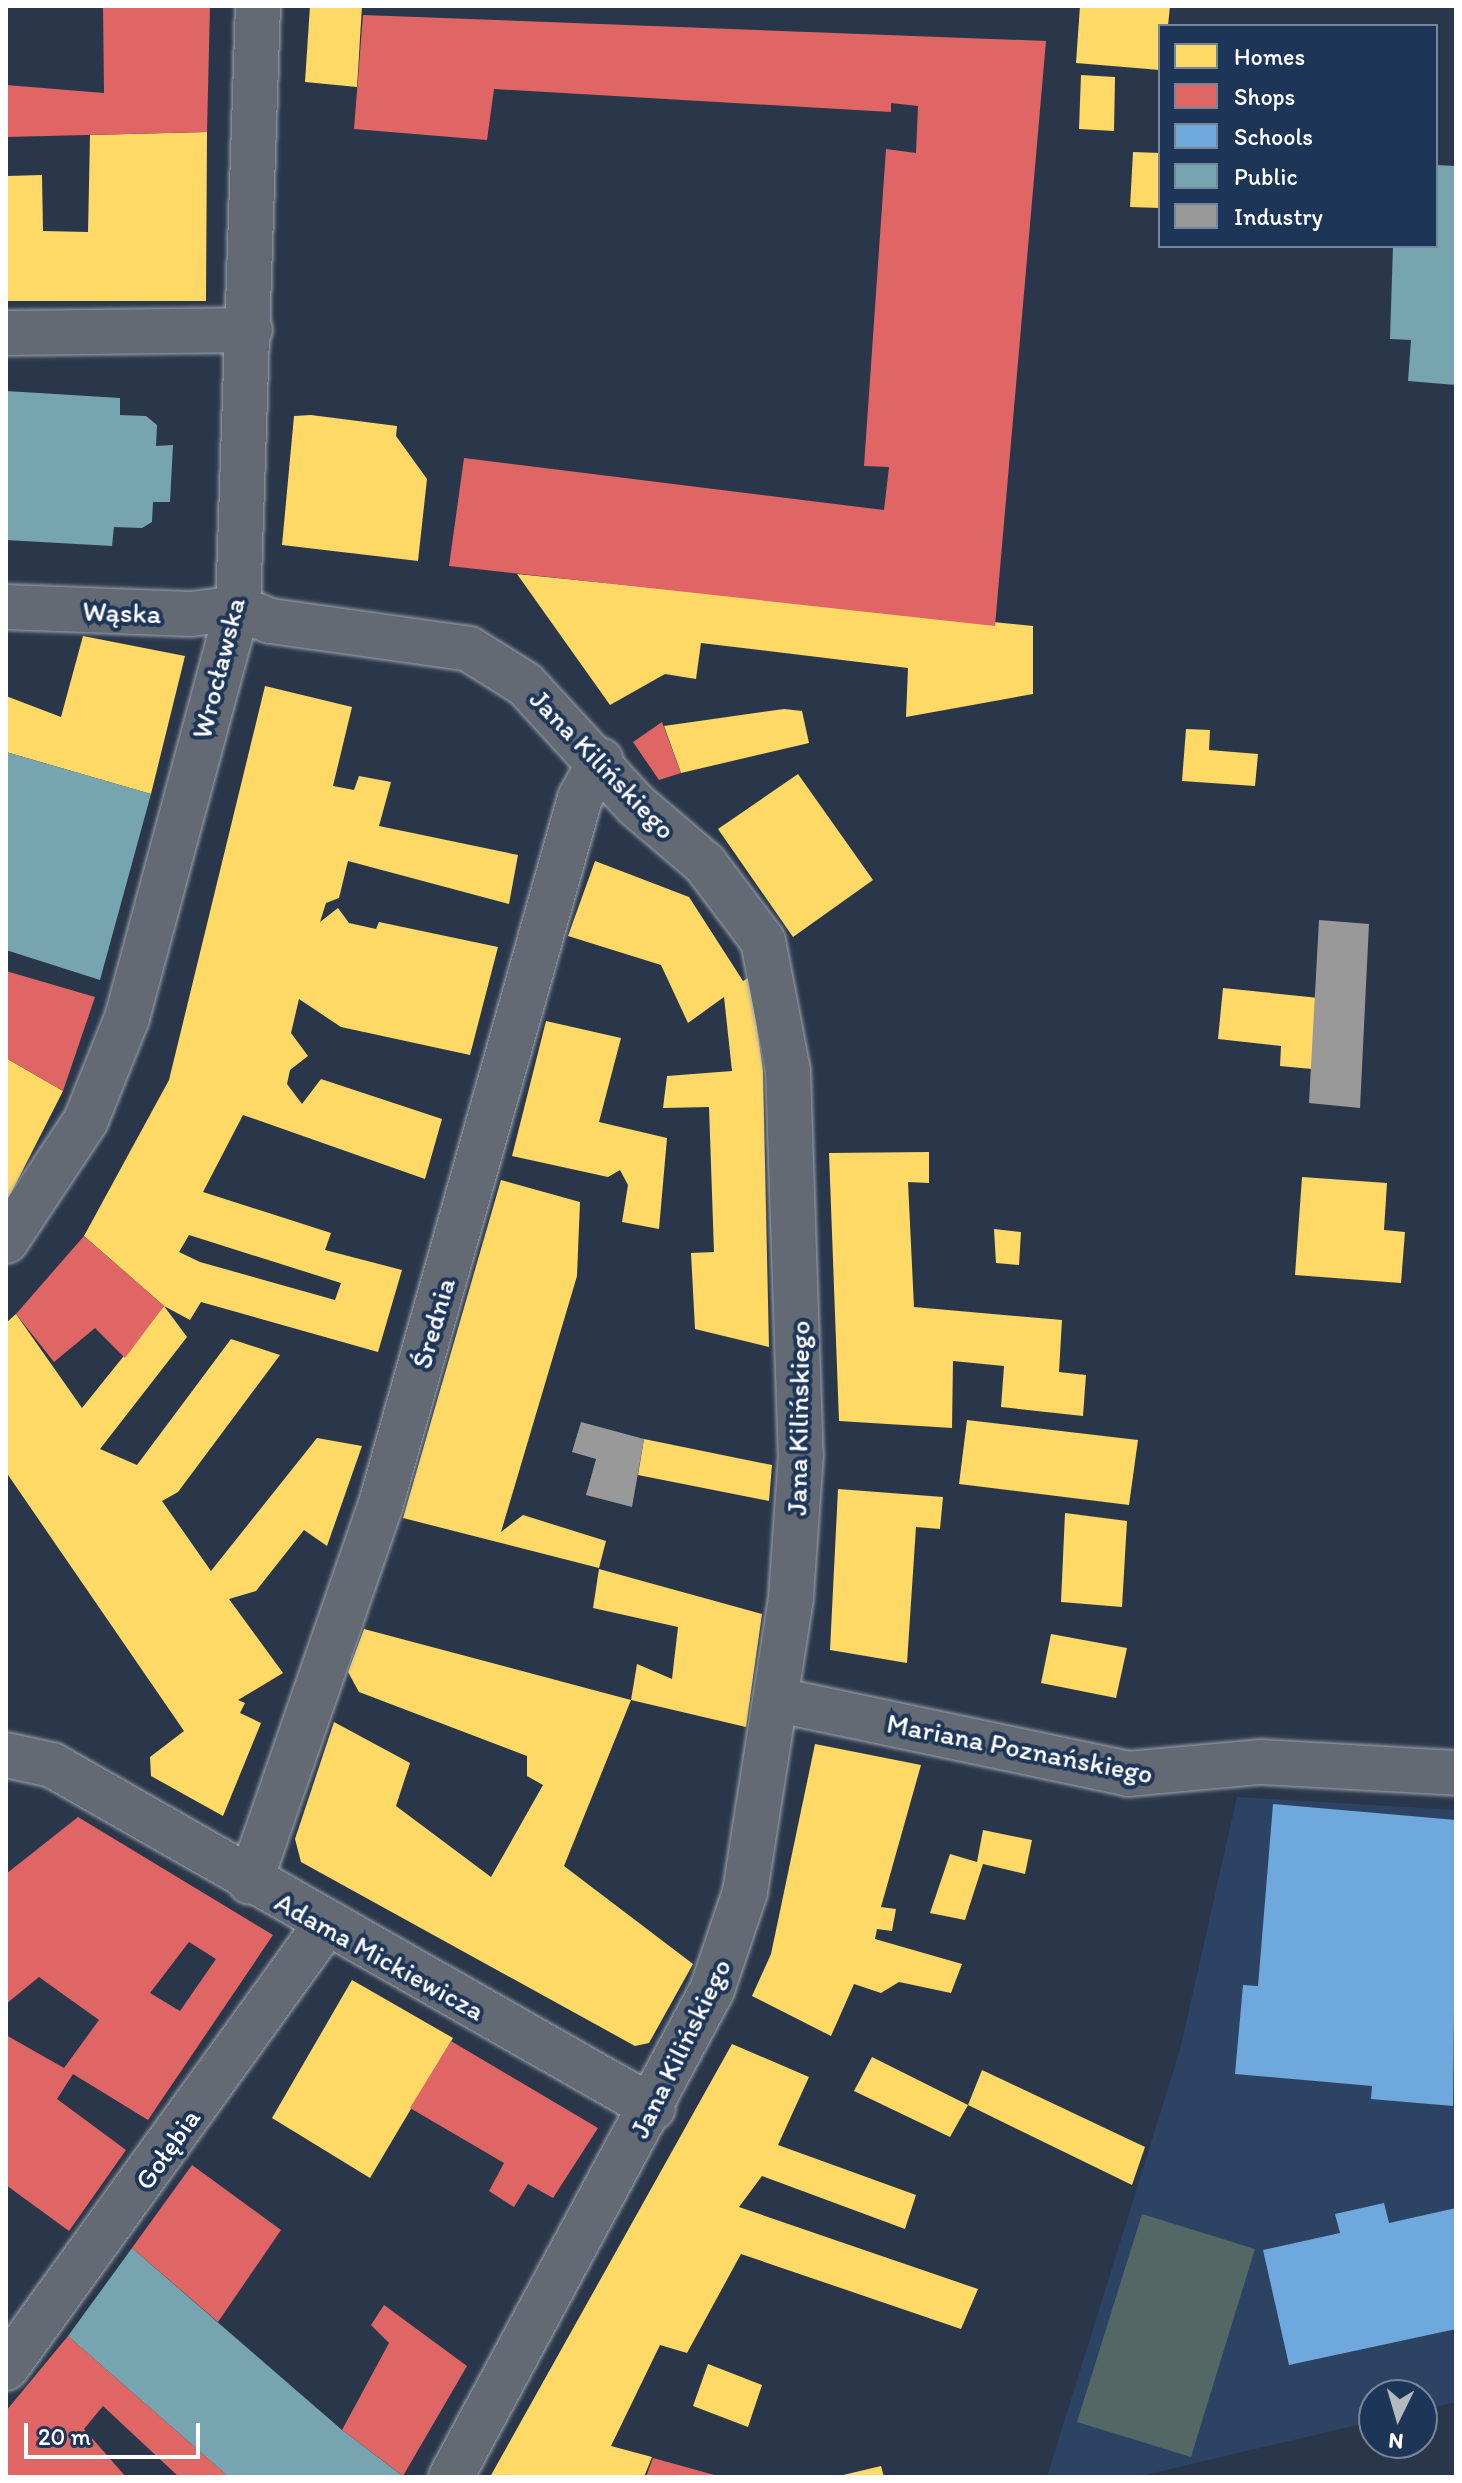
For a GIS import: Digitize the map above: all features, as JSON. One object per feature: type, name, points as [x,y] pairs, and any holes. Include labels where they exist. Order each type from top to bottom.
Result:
[{"type":"street","name":"Wrocławska","points":[[6,1241],[86,1120],[127,1018],[238,608],[250,330],[258,6]]},
{"type":"street","points":[[6,333],[250,330]]},
{"type":"street","name":"Wąska","points":[[6,607],[191,614],[238,608]]},
{"type":"street","name":"Jana Kilińskiego","points":[[238,608],[271,621],[469,649],[525,684],[601,760],[636,805],[705,864],[763,941],[775,973],[796,1188],[802,1387],[778,1700],[730,1944],[653,2108],[451,2477]]},
{"type":"street","name":"Średnia","points":[[250,1882],[381,1504],[580,798],[601,760]]},
{"type":"street","name":"Mariana Poznańskiego","points":[[778,1700],[1128,1774],[1261,1762],[1456,1773]]},
{"type":"street","name":"Adama Mickiewicza","points":[[6,1755],[52,1765],[324,1927],[653,2108]]},
{"type":"street","name":"Gołębia","points":[[6,2368],[324,1927]]},
{"type":"shaded area","points":[[1237,1797],[1456,1810],[1456,2402],[1438,2406],[1438,2379],[1358,2379],[1358,2425],[1136,2477],[1047,2477],[1180,2050]]},
{"type":"green space","points":[[1142,2214],[1255,2249],[1191,2457],[1077,2422]]},
{"type":"building: Homes","points":[[310,6],[362,6],[357,87],[305,82]]},
{"type":"building: Homes","points":[[1080,6],[1170,6],[1168,24],[1158,24],[1158,70],[1076,63]]},
{"type":"building: Homes","points":[[1081,75],[1115,77],[1114,131],[1079,129]]},
{"type":"building: Homes","points":[[207,132],[206,301],[6,301],[6,176],[42,175],[43,231],[88,232],[90,135]]},
{"type":"building: Homes","points":[[1133,152],[1158,153],[1158,208],[1130,207]]},
{"type":"building: Homes","points":[[311,415],[397,426],[396,436],[427,479],[418,561],[282,545],[294,416]]},
{"type":"building: Homes","points":[[517,574],[1033,626],[1033,694],[906,717],[908,668],[701,643],[696,679],[665,674],[610,705]]},
{"type":"building: Homes","points":[[83,636],[185,656],[151,794],[6,752],[6,696],[61,717]]},
{"type":"building: Homes","points":[[265,686],[352,707],[333,786],[354,790],[359,776],[391,782],[379,826],[518,855],[509,904],[348,861],[339,898],[326,903],[320,922],[338,908],[349,923],[376,929],[379,922],[498,947],[470,1055],[341,1027],[299,999],[291,1033],[308,1056],[290,1070],[287,1084],[302,1104],[321,1079],[442,1119],[425,1179],[243,1115],[203,1192],[331,1233],[325,1250],[402,1270],[378,1352],[201,1302],[190,1320],[164,1306],[84,1236],[169,1080]],"holes":[[[189,1235],[341,1283],[335,1300],[200,1262],[179,1252]]]},
{"type":"building: Homes","points":[[784,709],[802,711],[809,743],[681,773],[664,726]]},
{"type":"building: Homes","points":[[1186,729],[1210,730],[1209,750],[1258,754],[1255,786],[1182,781]]},
{"type":"building: Homes","points":[[798,774],[873,880],[793,937],[718,829]]},
{"type":"building: Homes","points":[[595,861],[689,897],[743,981],[750,977],[763,1071],[769,1347],[695,1329],[691,1253],[714,1252],[709,1107],[663,1108],[667,1076],[732,1071],[724,997],[688,1023],[661,965],[568,936]]},
{"type":"building: Homes","points":[[1223,988],[1319,998],[1312,1069],[1280,1066],[1281,1046],[1218,1039]]},
{"type":"building: Homes","points":[[546,1021],[621,1038],[599,1122],[667,1138],[659,1229],[622,1222],[628,1185],[620,1170],[608,1177],[512,1156]]},
{"type":"building: Homes","points":[[6,1058],[63,1091],[6,1203]]},
{"type":"building: Homes","points":[[929,1152],[929,1183],[908,1182],[914,1307],[1062,1320],[1059,1372],[1086,1375],[1083,1416],[1001,1407],[1004,1366],[953,1361],[952,1428],[839,1421],[829,1153]]},
{"type":"building: Homes","points":[[1302,1177],[1387,1183],[1384,1230],[1405,1232],[1401,1283],[1295,1275]]},
{"type":"building: Homes","points":[[501,1180],[580,1202],[577,1276],[501,1532],[523,1515],[606,1541],[599,1568],[403,1518]]},
{"type":"building: Homes","points":[[994,1229],[1021,1232],[1019,1265],[996,1263]]},
{"type":"building: Homes","points":[[164,1306],[187,1337],[100,1449],[137,1465],[231,1339],[280,1355],[178,1492],[162,1501],[211,1571],[317,1438],[362,1446],[327,1546],[304,1530],[256,1591],[229,1599],[283,1673],[238,1700],[245,1703],[240,1713],[261,1723],[223,1816],[151,1776],[150,1757],[184,1731],[6,1472],[6,1323],[16,1314],[82,1408]]},
{"type":"building: Homes","points":[[967,1420],[1138,1440],[1129,1505],[959,1484]]},
{"type":"building: Homes","points":[[644,1439],[772,1465],[769,1501],[638,1475]]},
{"type":"building: Homes","points":[[838,1489],[943,1497],[940,1529],[916,1527],[907,1663],[830,1650]]},
{"type":"building: Homes","points":[[1065,1513],[1127,1521],[1122,1607],[1061,1602]]},
{"type":"building: Homes","points":[[599,1569],[762,1614],[746,1727],[631,1700],[637,1664],[672,1679],[678,1627],[593,1608]]},
{"type":"building: Homes","points":[[364,1629],[631,1700],[564,1866],[693,1964],[649,2043],[635,2046],[301,1862],[295,1839],[334,1722],[410,1763],[396,1806],[491,1877],[543,1785],[527,1776],[527,1756],[359,1692],[348,1672]]},
{"type":"building: Homes","points":[[1051,1634],[1127,1648],[1116,1698],[1041,1683]]},
{"type":"building: Homes","points":[[815,1744],[921,1765],[881,1907],[896,1909],[892,1931],[877,1929],[875,1939],[962,1964],[951,1993],[899,1982],[881,1993],[854,1984],[831,2036],[752,1996],[771,1954]]},
{"type":"building: Homes","points":[[983,1830],[1032,1840],[1025,1874],[983,1864],[965,1920],[930,1913],[950,1854],[977,1862]]},
{"type":"building: Homes","points":[[352,1980],[453,2038],[370,2178],[272,2118]]},
{"type":"building: Homes","points":[[732,2044],[809,2077],[778,2145],[916,2195],[905,2229],[762,2176],[739,2207],[978,2289],[961,2329],[741,2254],[687,2353],[660,2345],[611,2446],[652,2457],[644,2477],[490,2477]]},
{"type":"building: Homes","points":[[872,2057],[968,2105],[950,2137],[854,2091]]},
{"type":"building: Homes","points":[[982,2070],[1145,2147],[1132,2185],[968,2105]]},
{"type":"building: Homes","points":[[708,2364],[762,2385],[748,2427],[693,2406]]},
{"type":"building: Homes","points":[[881,2466],[884,2477],[839,2477],[839,2476]]},
{"type":"building: Shops","points":[[103,6],[210,6],[207,132],[6,137],[6,85],[104,93]]},
{"type":"building: Shops","points":[[363,15],[1046,41],[995,626],[449,566],[464,458],[884,510],[889,467],[864,466],[886,149],[916,153],[918,106],[891,103],[891,112],[494,89],[487,140],[354,129]]},
{"type":"building: Shops","points":[[662,722],[681,773],[659,780],[633,742]]},
{"type":"building: Shops","points":[[6,971],[95,997],[63,1091],[6,1058]]},
{"type":"building: Shops","points":[[84,1236],[164,1306],[125,1358],[95,1328],[54,1362],[16,1314]]},
{"type":"building: Shops","points":[[78,1817],[273,1935],[148,2120],[73,2074],[57,2099],[126,2150],[69,2231],[6,2185],[6,2035],[64,2068],[99,2020],[39,1977],[6,2004],[6,1874]],"holes":[[[189,1942],[216,1959],[180,2011],[150,1993]]]},
{"type":"building: Shops","points":[[451,2041],[598,2128],[553,2198],[528,2184],[514,2207],[489,2191],[504,2163],[410,2108]]},
{"type":"building: Shops","points":[[192,2165],[281,2230],[218,2322],[132,2248]]},
{"type":"building: Shops","points":[[384,2305],[467,2366],[403,2476],[342,2430],[389,2343],[371,2325]]},
{"type":"building: Shops","points":[[68,2336],[229,2477],[179,2477],[103,2406],[84,2429],[126,2477],[6,2477],[6,2411]]},
{"type":"building: Shops","points":[[653,2458],[718,2476],[718,2477],[646,2477]]},
{"type":"building: Schools","points":[[1273,1804],[1456,1820],[1453,2106],[1371,2099],[1372,2086],[1235,2074],[1243,1985],[1258,1986]]},
{"type":"building: Schools","points":[[1384,2203],[1389,2223],[1456,2208],[1456,2329],[1289,2365],[1263,2250],[1340,2233],[1335,2214]]},
{"type":"building: Public","points":[[1438,165],[1456,166],[1456,385],[1408,381],[1411,340],[1390,339],[1393,248],[1438,248]]},
{"type":"building: Public","points":[[6,391],[120,398],[120,415],[146,416],[157,425],[156,446],[173,445],[170,502],[153,502],[152,522],[142,528],[114,527],[112,546],[6,540]]},
{"type":"building: Public","points":[[6,752],[151,794],[100,980],[6,950]]},
{"type":"building: Public","points":[[132,2248],[342,2430],[404,2477],[229,2477],[68,2336]]},
{"type":"building: Industry","points":[[1319,920],[1369,924],[1360,1108],[1309,1103]]},
{"type":"building: Industry","points":[[581,1422],[644,1439],[632,1507],[586,1495],[596,1459],[572,1452]]}]
